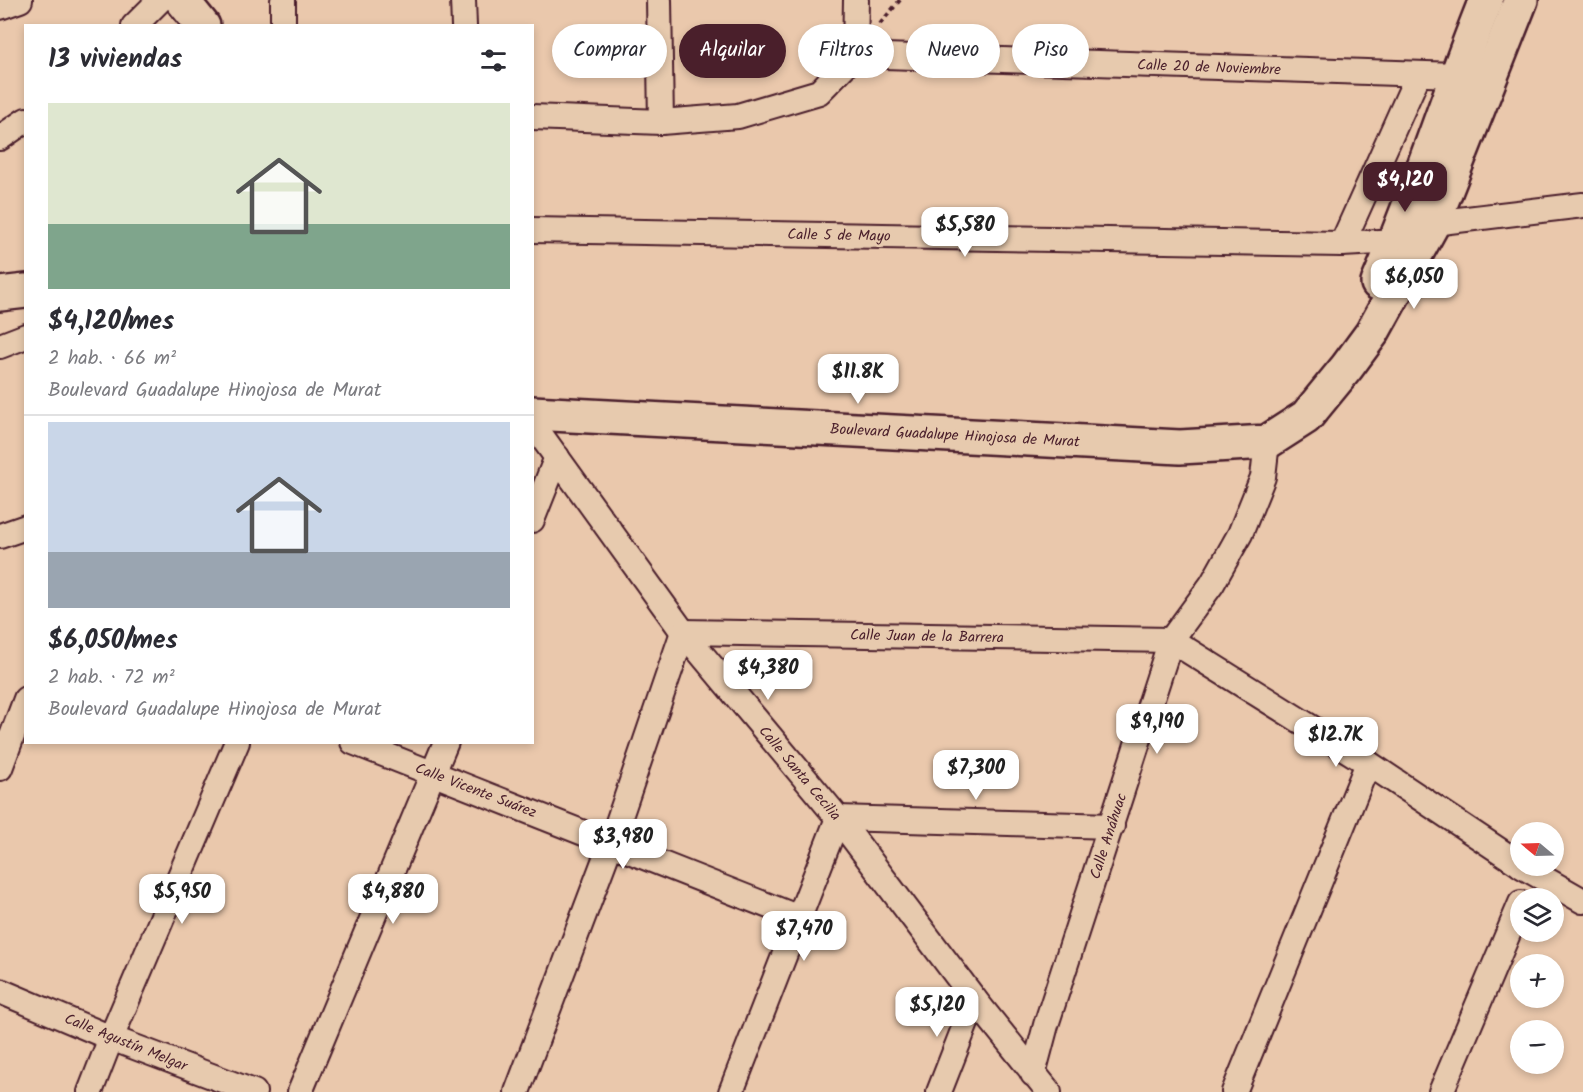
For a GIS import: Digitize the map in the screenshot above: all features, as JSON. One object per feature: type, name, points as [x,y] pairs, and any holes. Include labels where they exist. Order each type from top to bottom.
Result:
[{"type":"main road","points":[[182,0],[200,24]]},
{"type":"main road","name":"Boulevard Guadalupe Hinojosa de Murat","points":[[1347,367],[1367,308],[1397,240],[1456,75],[1486,0]]},
{"type":"main road","name":"Boulevard Guadalupe Hinojosa de Murat","points":[[534,413],[1180,447],[1267,442],[1306,417],[1372,333],[1432,223],[1521,0]]},
{"type":"main road","points":[[0,294],[24,291]]},
{"type":"street","points":[[0,7],[20,0]]},
{"type":"street","points":[[136,24],[160,0]]},
{"type":"street","points":[[283,0],[283,24]]},
{"type":"street","points":[[463,0],[464,24]]},
{"type":"street","points":[[659,0],[661,122]]},
{"type":"street","points":[[855,0],[855,24]]},
{"type":"street","name":"Calle 20 de Noviembre","points":[[894,56],[1456,75]]},
{"type":"street","points":[[1342,244],[1418,75]]},
{"type":"street","points":[[534,117],[661,122],[738,116],[819,92],[833,78]]},
{"type":"street","points":[[0,138],[24,121]]},
{"type":"street","points":[[1397,240],[1432,223],[1583,205]]},
{"type":"street","name":"Calle 5 de Mayo","points":[[534,230],[1342,244],[1397,240]]},
{"type":"street","points":[[0,345],[24,337]]},
{"type":"street","name":"Calle Santa Cecilia","points":[[534,426],[683,632],[838,818],[975,1000],[1049,1092]]},
{"type":"street","name":"Calle Anáhuac","points":[[1033,1074],[1046,1025],[1171,640],[1212,584],[1240,534],[1263,477],[1267,442]]},
{"type":"street","points":[[534,515],[557,457]]},
{"type":"street","points":[[0,536],[24,528]]},
{"type":"street","points":[[517,1092],[611,843],[683,632]]},
{"type":"street","name":"Calle Juan de la Barrera","points":[[683,632],[1171,640]]},
{"type":"street","points":[[1171,640],[1368,763],[1510,858]]},
{"type":"street","points":[[0,768],[24,704]]},
{"type":"street","points":[[90,1092],[236,744]]},
{"type":"street","name":"Calle Vicente Suárez","points":[[358,744],[799,918]]},
{"type":"street","points":[[300,1092],[445,744]]},
{"type":"street","points":[[1234,1092],[1368,763]]},
{"type":"street","points":[[731,1092],[838,818],[1112,826]]},
{"type":"street","points":[[1539,876],[1583,901]]},
{"type":"street","points":[[1441,1092],[1510,929]]},
{"type":"street","name":"Calle Agustín Melgar","points":[[0,991],[111,1038],[254,1092]]},
{"type":"street","points":[[939,1092],[975,1000]]}]
